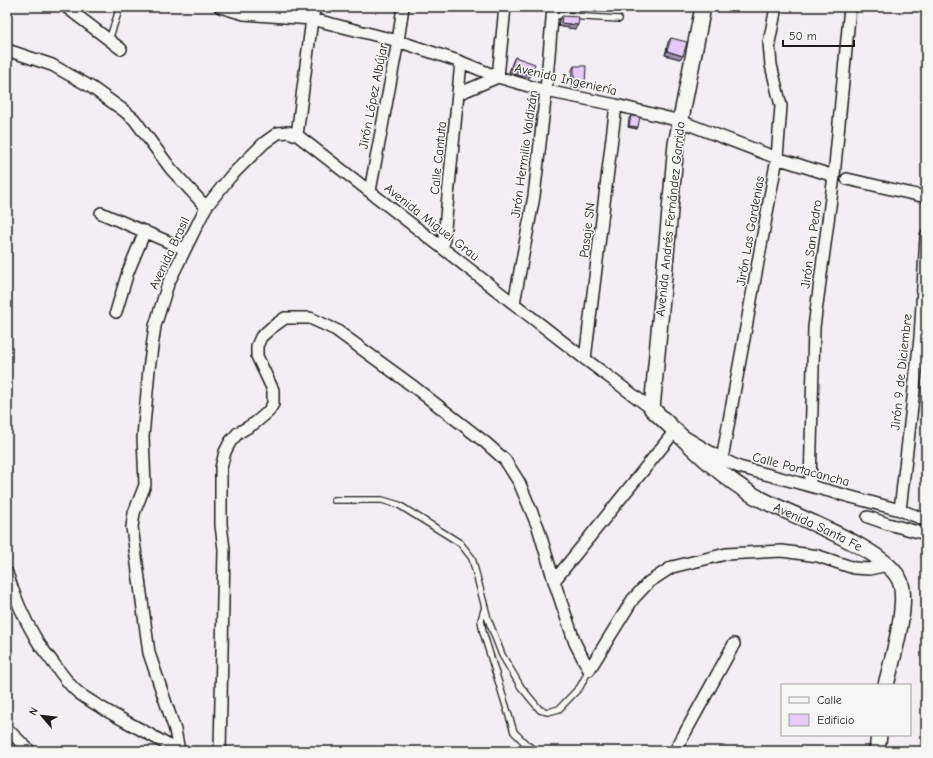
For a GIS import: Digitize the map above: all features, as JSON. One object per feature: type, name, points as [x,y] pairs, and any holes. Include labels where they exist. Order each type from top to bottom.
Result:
[{"type":"street","points":[[66,7],[121,50]]},
{"type":"street","name":"Avenida Ingeniería","points":[[220,7],[244,14],[312,19],[398,41],[461,62],[498,77],[546,91],[680,120],[777,158],[834,176]]},
{"type":"street","points":[[297,135],[314,7]]},
{"type":"street","name":"Jirón López Albújar","points":[[370,191],[403,7]]},
{"type":"street","points":[[458,94],[498,77],[505,7]]},
{"type":"street","name":"Avenida Andrés Fernández Garrido","points":[[652,409],[676,144],[703,7]]},
{"type":"street","name":"Jirón Las Gardenias","points":[[722,460],[777,158],[781,106],[771,65],[769,43],[776,7]]},
{"type":"street","name":"Jirón San Pedro","points":[[810,485],[814,327],[834,176],[850,7]]},
{"type":"street","name":"Jirón Hermilio Valdizán","points":[[514,303],[534,196],[546,91],[553,11]]},
{"type":"street","points":[[7,50],[52,65],[91,87],[123,110],[134,119],[171,169],[206,207]]},
{"type":"street","name":"Calle Cantuta","points":[[443,248],[461,62]]},
{"type":"street","name":"Pasaje SN","points":[[585,359],[616,105]]},
{"type":"street","name":"Avenida Brasil","points":[[178,751],[174,730],[149,653],[132,526],[134,513],[145,485],[143,437],[149,369],[155,326],[168,284],[206,207],[230,177],[264,143],[278,133],[288,132],[297,135]]},
{"type":"street","name":"Avenida Miguel Grau","points":[[297,135],[585,359],[652,409]]},
{"type":"street","points":[[847,179],[926,197]]},
{"type":"street","points":[[101,213],[185,249]]},
{"type":"street","points":[[116,312],[128,272],[145,231]]},
{"type":"street","name":"Jirón 9 de Diciembre","points":[[900,510],[923,338],[926,236]]},
{"type":"street","points":[[220,751],[224,549],[221,468],[230,442],[238,433],[256,423],[273,404],[273,390],[257,356],[257,346],[262,337],[271,328],[285,318],[310,318],[336,330],[426,396],[486,443],[505,460],[519,482],[538,527],[575,643],[589,670]]},
{"type":"street","name":"Avenida Santa Fe","points":[[652,409],[702,458],[723,476],[754,495],[860,546],[888,566],[896,574],[901,583],[903,606],[886,684]]},
{"type":"street","points":[[554,581],[675,431]]},
{"type":"street","name":"Calle Portacancha","points":[[675,431],[722,460],[739,467],[900,510],[926,520]]},
{"type":"street","points":[[868,517],[926,534]]},
{"type":"street","points":[[589,670],[633,599],[649,582],[672,567],[726,554],[782,551],[818,556],[854,568],[888,566]]},
{"type":"street","points":[[7,573],[13,594],[35,637],[61,674],[78,693],[127,723],[154,736],[178,751]]},
{"type":"street","points":[[675,751],[734,644]]},
{"type":"street","points":[[7,730],[23,749]]},
{"type":"street","points":[[877,751],[879,736]]},
{"type":"lane","points":[[109,40],[120,7]]},
{"type":"lane","points":[[553,11],[619,20]]},
{"type":"lane","points":[[334,500],[389,501],[399,505],[460,543],[472,558],[485,607],[502,655],[520,687],[540,710],[548,712],[559,709],[580,687],[589,670]]},
{"type":"lane","points":[[485,607],[481,620],[514,732],[527,746],[537,751]]},
{"type":"building","points":[[562,16],[579,17],[578,25],[561,23]]},
{"type":"building","points":[[671,38],[687,42],[683,56],[667,51]]},
{"type":"building","points":[[515,57],[535,64],[531,75],[511,68]]},
{"type":"building","points":[[574,66],[586,66],[585,83],[574,83]]},
{"type":"building","points":[[631,116],[640,117],[638,127],[629,126]]}]
